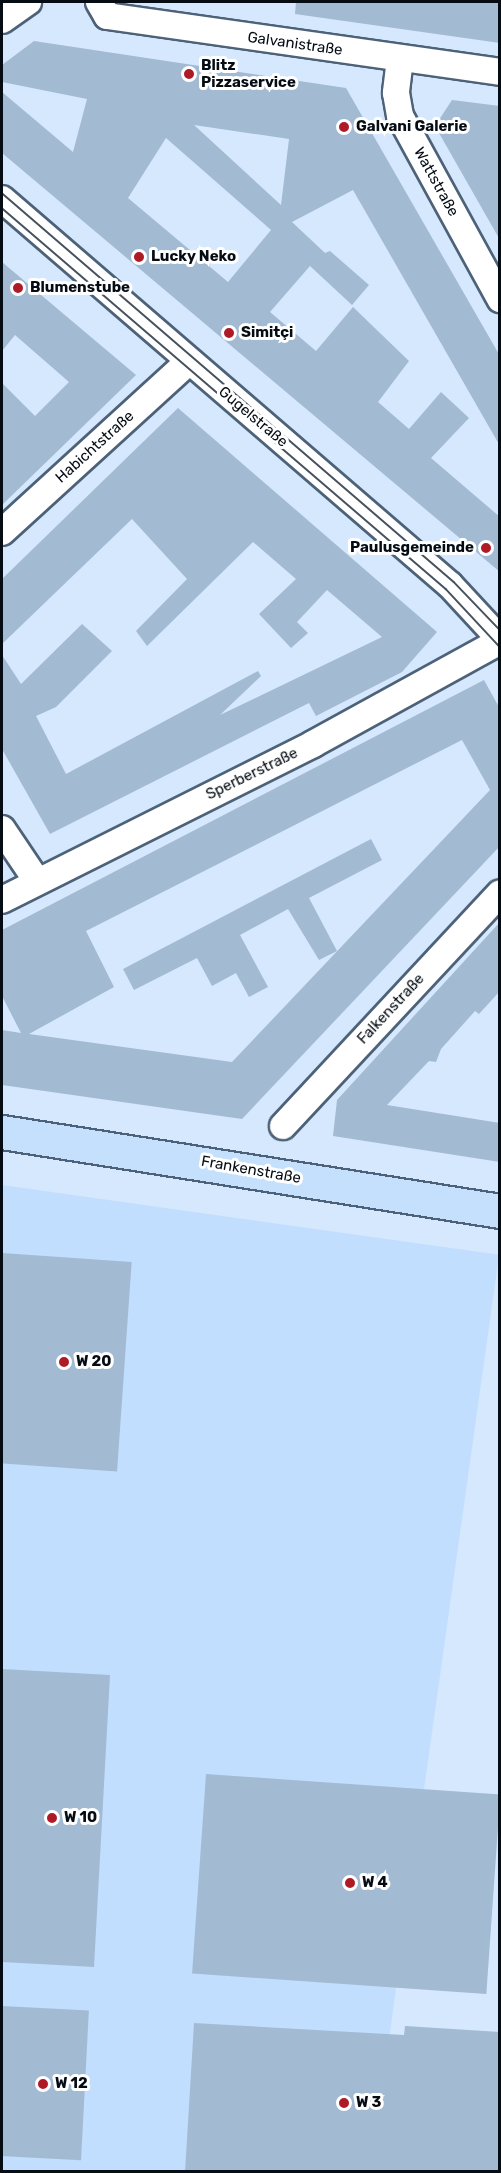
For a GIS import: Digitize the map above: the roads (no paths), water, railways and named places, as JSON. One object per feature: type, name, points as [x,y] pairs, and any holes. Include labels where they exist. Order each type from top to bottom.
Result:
[{"type":"main road","name":"Frankenstraße","points":[[2,1132],[500,1211]]},
{"type":"street","points":[[2,20],[28,2]]},
{"type":"street","name":"Galvanistraße","points":[[99,2],[107,15],[500,72]]},
{"type":"street","name":"Wattstraße","points":[[400,59],[396,93],[400,116],[500,299]]},
{"type":"street","name":"Gugelstraße","points":[[2,199],[188,362],[450,585],[500,640]]},
{"type":"street","name":"Habichtstraße","points":[[2,532],[188,362]]},
{"type":"street","name":"Sperberstraße","points":[[2,900],[313,744],[500,640]]},
{"type":"street","points":[[2,829],[37,881]]},
{"type":"street","name":"Falkenstraße","points":[[283,1126],[500,893]]},
{"type":"tram line","points":[[2,193],[454,582],[500,630]]},
{"type":"tram line","points":[[2,208],[446,589],[500,647]]},
{"type":"place","name":"Blitz Pizzaservice","points":[[189,74]]},
{"type":"place","name":"Galvani Galerie","points":[[344,127]]},
{"type":"place","name":"Lucky Neko","points":[[139,257]]},
{"type":"place","name":"Blumenstube","points":[[18,288]]},
{"type":"place","name":"Simitçi","points":[[229,333]]},
{"type":"place","name":"Paulusgemeinde","points":[[486,548]]},
{"type":"place","name":"W 20","points":[[64,1362]]},
{"type":"place","name":"W 10","points":[[52,1818]]},
{"type":"place","name":"W 4","points":[[350,1883]]},
{"type":"place","name":"W 12","points":[[43,2084]]},
{"type":"place","name":"W 3","points":[[344,2103]]}]
